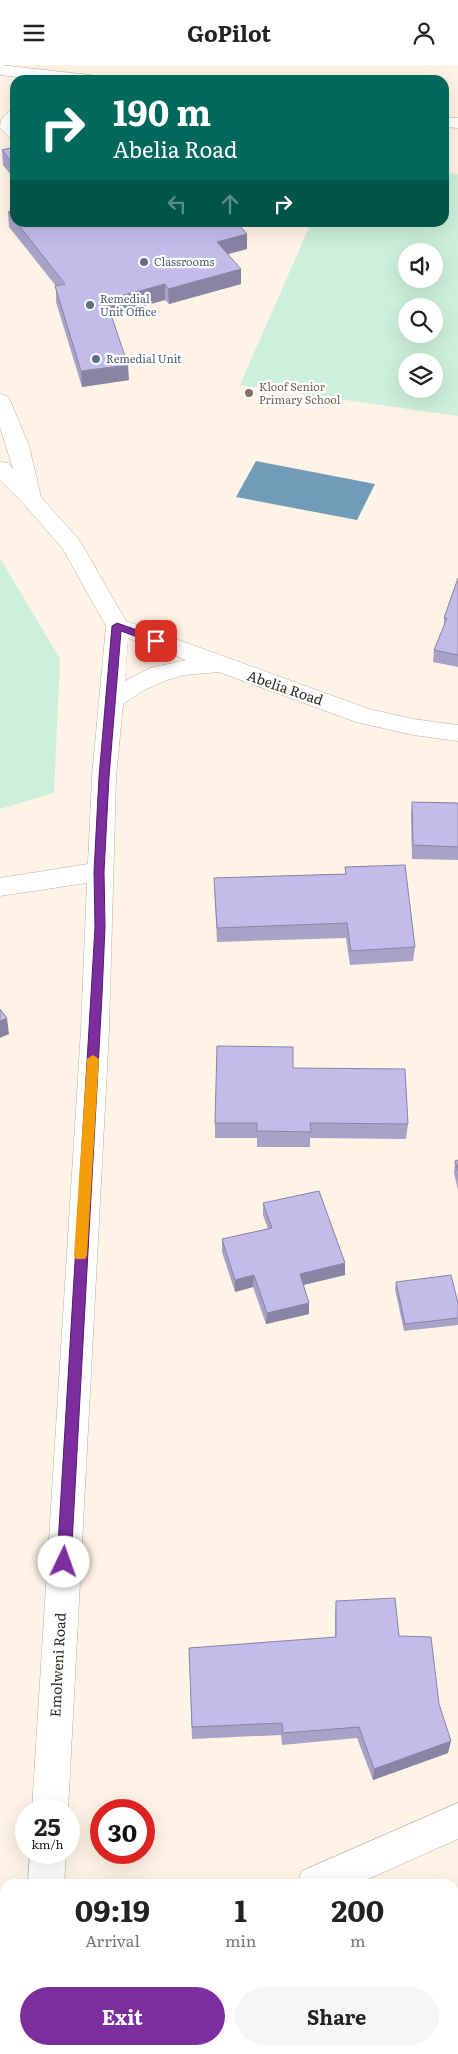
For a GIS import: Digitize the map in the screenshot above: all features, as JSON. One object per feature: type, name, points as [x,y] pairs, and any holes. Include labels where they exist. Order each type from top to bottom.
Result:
[{"type":"street","points":[[0,70],[31,75]]},
{"type":"street","points":[[0,400],[18,446],[31,498]]},
{"type":"street","points":[[0,469],[24,467]]},
{"type":"street","points":[[0,469],[31,498],[72,546],[117,626]]},
{"type":"street","name":"Abelia Road","points":[[117,626],[364,715],[413,727],[458,733]]},
{"type":"street","name":"Emolweni Road","points":[[51,1799],[96,1011],[100,927],[99,872],[104,777],[117,626]]},
{"type":"street","points":[[112,700],[133,685],[175,668],[224,666]]},
{"type":"street","points":[[0,887],[99,872]]},
{"type":"street","points":[[327,1879],[458,1821]]},
{"type":"street","points":[[46,1879],[47,1864]]},
{"type":"green space","points":[[449,173],[458,174],[458,416],[240,385],[309,227],[449,227]]},
{"type":"green space","points":[[0,558],[60,659],[54,793],[0,809]]},
{"type":"water","points":[[256,461],[375,484],[357,520],[236,497]]},
{"type":"building","points":[[10,148],[10,160],[2,150]]},
{"type":"building","points":[[20,227],[241,227],[247,234],[217,242],[241,269],[168,289],[165,284],[106,300],[128,365],[81,371],[55,286],[65,284]]},
{"type":"building","points":[[458,578],[458,655],[434,650],[447,618],[444,618]]},
{"type":"building","points":[[412,802],[458,803],[458,847],[413,845]]},
{"type":"building","points":[[405,865],[415,947],[351,951],[347,923],[217,928],[214,878],[346,874],[345,867]]},
{"type":"building","points":[[0,1009],[7,1018],[0,1021]]},
{"type":"building","points":[[217,1046],[293,1047],[293,1068],[405,1069],[408,1124],[310,1123],[311,1132],[257,1131],[257,1123],[215,1123]]},
{"type":"building","points":[[458,1160],[458,1171],[455,1161]]},
{"type":"building","points":[[319,1191],[345,1263],[300,1274],[309,1303],[267,1313],[254,1275],[235,1280],[222,1239],[272,1228],[263,1203]]},
{"type":"building","points":[[451,1275],[458,1303],[458,1318],[405,1324],[396,1282]]},
{"type":"building","points":[[395,1598],[399,1636],[431,1637],[439,1704],[451,1741],[374,1769],[359,1727],[283,1733],[282,1723],[192,1727],[189,1648],[336,1637],[336,1601]]},
{"type":"slow traffic","points":[[81,1255],[93,1059]]},
{"type":"place","name":"Classrooms","points":[[144,262]]},
{"type":"place","name":"Remedial Unit Office","points":[[90,305]]},
{"type":"place","name":"Remedial Unit","points":[[96,359]]},
{"type":"place","name":"Kloof Senior Primary School","points":[[249,393]]},
{"type":"route","points":[[64,1562],[97,995],[100,927],[99,872],[104,777],[117,626],[156,641]]}]
